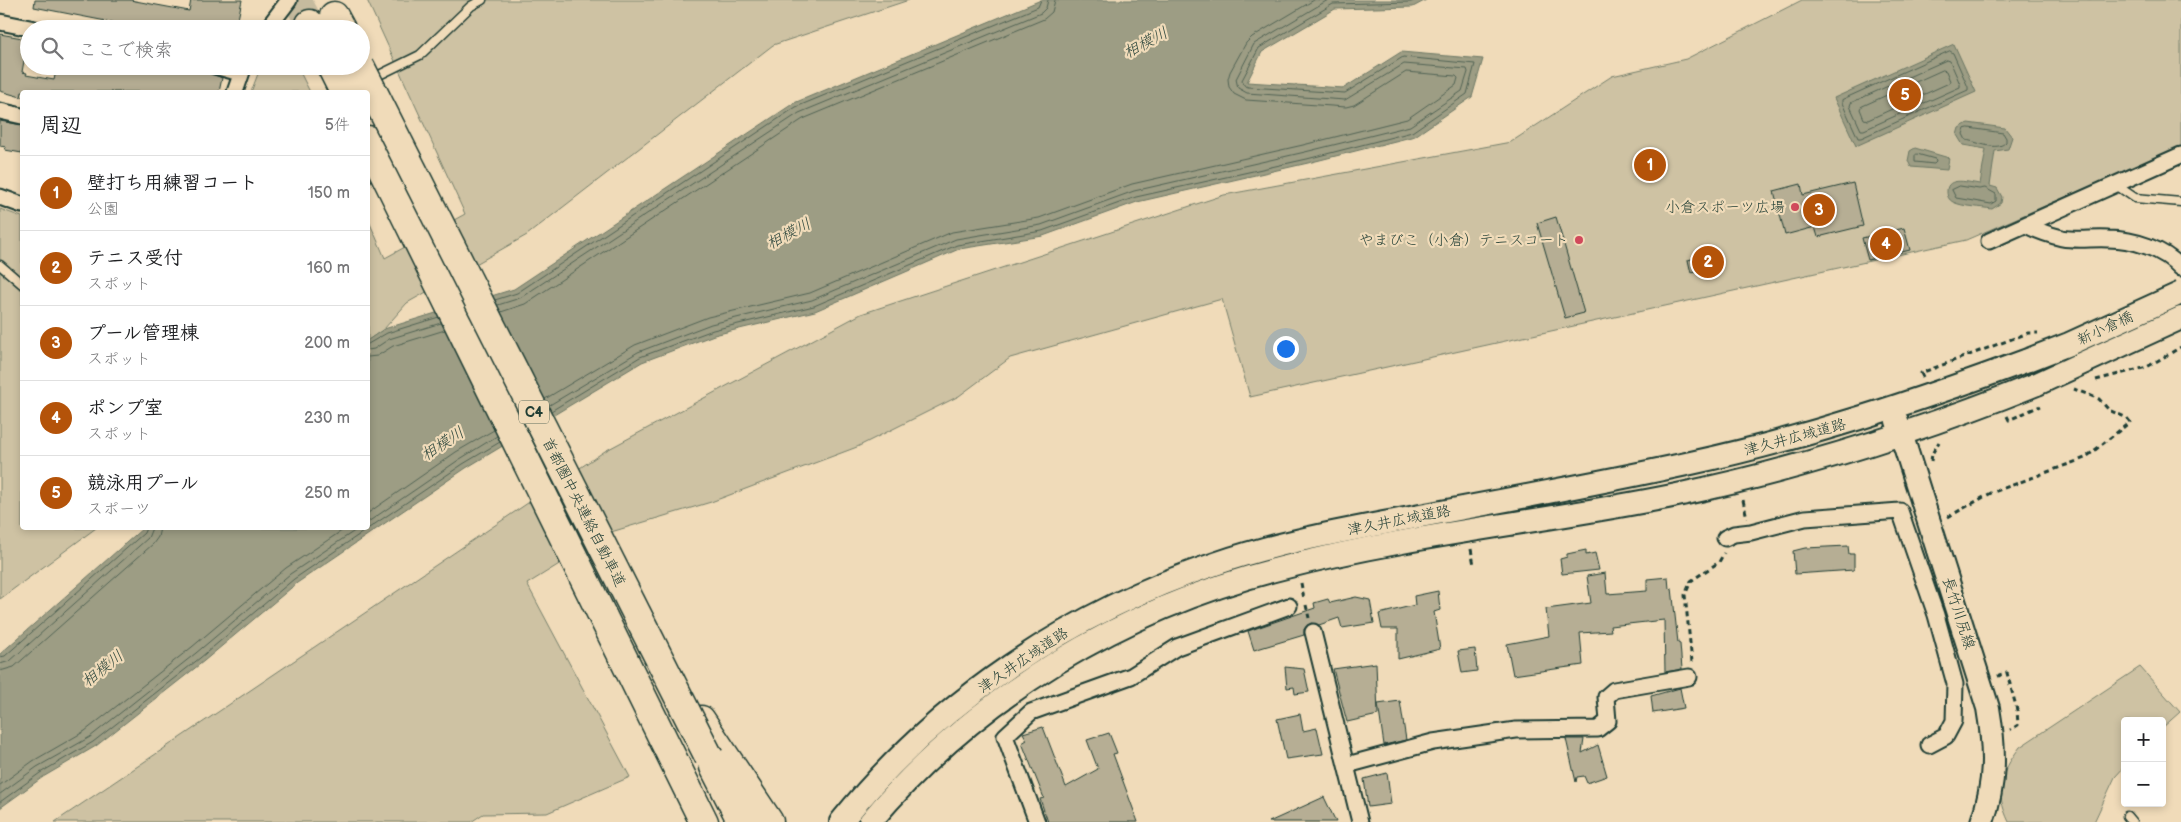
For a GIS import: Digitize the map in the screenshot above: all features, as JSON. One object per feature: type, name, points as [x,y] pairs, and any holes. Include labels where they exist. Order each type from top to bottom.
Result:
[{"type":"highway","name":"首都圏中央連絡自動車道","points":[[343,75],[354,83]]},
{"type":"highway","name":"首都圏中央連絡自動車道","points":[[370,113],[652,646],[716,756],[742,822]]},
{"type":"highway","name":"首都圏中央連絡自動車道","points":[[370,144],[704,822]]},
{"type":"highway","points":[[716,756],[768,822]]},
{"type":"main road","name":"新小倉橋","points":[[2028,360],[2084,338],[2181,293]]},
{"type":"main road","name":"新小倉橋","points":[[2040,394],[2181,318]]},
{"type":"main road","name":"津久井広域道路","points":[[841,822],[882,775],[910,748],[940,720],[1003,670],[1038,647],[1110,607],[1182,575],[1298,540],[1688,464],[1770,444],[1893,409],[2028,360]]},
{"type":"main road","name":"津久井広域道路","points":[[870,822],[906,783],[950,741],[1027,681],[1060,660],[1108,634],[1165,606],[1205,591],[1282,568],[1362,550],[1599,510],[1716,487],[1797,466],[2040,394]]},
{"type":"main road","name":"長竹川尻線","points":[[1893,409],[1981,681],[1994,756],[1990,794],[1982,822]]},
{"type":"street","points":[[273,20],[284,2]]},
{"type":"street","points":[[0,22],[20,26]]},
{"type":"street","points":[[236,90],[240,75]]},
{"type":"street","points":[[0,111],[20,116]]},
{"type":"street","points":[[1989,241],[2181,155]]},
{"type":"street","points":[[0,197],[20,204]]},
{"type":"street","points":[[2026,225],[2044,234],[2064,238],[2111,239],[2146,246],[2168,255],[2181,268]]},
{"type":"street","points":[[1725,538],[1734,534],[1751,532],[1805,518],[1900,511],[1936,615],[1955,684],[1954,721],[1946,736],[1929,745]]},
{"type":"street","points":[[1037,822],[1005,736],[1031,712],[1131,676],[1177,647],[1289,606]]},
{"type":"street","points":[[1936,615],[1959,612]]},
{"type":"street","points":[[1313,632],[1360,822]]},
{"type":"street","points":[[1347,765],[1433,742],[1507,731],[1598,729],[1608,721],[1606,697],[1614,690],[1689,677]]},
{"type":"lane","points":[[354,83],[420,55],[471,6],[482,0]]},
{"type":"lane","points":[[2116,185],[2135,198],[2181,202]]},
{"type":"lane","points":[[0,265],[20,282]]},
{"type":"path","points":[[1921,373],[2028,333],[2043,334]]},
{"type":"path","points":[[2100,380],[2147,366],[2181,347]]},
{"type":"path","points":[[1943,519],[1991,493],[2085,458],[2130,422],[2127,418],[2109,410],[2099,399],[2076,390]]},
{"type":"path","points":[[2009,420],[2040,394]]},
{"type":"path","points":[[1744,507],[1747,516]]},
{"type":"path","points":[[1689,677],[1693,666],[1685,594],[1691,581],[1719,562],[1725,551],[1725,538]]},
{"type":"path","points":[[1474,565],[1470,546],[1479,544]]},
{"type":"path","points":[[1300,580],[1309,578]]},
{"type":"path","points":[[2002,683],[1999,675],[2007,673],[2017,710],[2018,725],[2014,730],[2006,731]]},
{"type":"shaded area","points":[[367,0],[909,0],[773,45],[527,235],[407,303],[384,329],[370,339],[370,224],[385,258],[465,214]]},
{"type":"shaded area","points":[[1802,0],[2181,0],[2181,147],[1966,240],[1250,397],[1222,299],[1010,358],[959,396],[857,447],[711,502],[611,532],[527,584],[630,777],[547,813],[483,814],[471,822],[55,822],[605,451],[861,314],[1224,195],[1511,142],[1612,76],[1686,59]]},
{"type":"shaded area","points":[[258,75],[302,75],[309,90],[252,90]]},
{"type":"shaded area","points":[[0,209],[20,216],[20,530],[93,530],[0,599]]},
{"type":"shaded area","points":[[2140,667],[2180,712],[2166,724],[2166,717],[2121,717],[2121,770],[2115,777],[2094,822],[2009,822],[2004,811],[2001,783],[2008,766],[2020,747]]},
{"type":"water","name":"相模川","points":[[1041,0],[1426,0],[1413,7],[1335,9],[1262,52],[1247,82],[1344,88],[1401,52],[1483,59],[1472,97],[1415,136],[1308,163],[1137,202],[1043,236],[959,249],[815,311],[714,335],[642,362],[466,468],[297,583],[204,661],[96,746],[43,777],[0,808],[0,654],[141,530],[370,530],[370,339],[384,329],[514,289],[794,103]]},
{"type":"water","points":[[1954,44],[1976,92],[1856,146],[1834,98]]},
{"type":"water","points":[[1968,123],[2005,128],[2012,137],[2008,149],[1995,151],[1990,186],[1997,188],[2002,197],[2001,203],[1992,209],[1957,204],[1950,200],[1947,195],[1950,183],[1960,181],[1980,184],[1986,149],[1963,145],[1957,135],[1959,128]]},
{"type":"water","points":[[1915,148],[1949,158],[1947,170],[1911,167],[1908,161],[1910,151]]},
{"type":"building","points":[[35,0],[130,0],[189,11],[191,0],[242,0],[238,20],[101,20],[34,7]]},
{"type":"building","points":[[0,34],[20,38],[20,75],[54,80],[55,75],[215,75],[222,78],[219,90],[20,90],[20,97],[0,91]]},
{"type":"building","points":[[0,121],[20,125],[20,153],[5,150],[6,147],[0,146]]},
{"type":"building","points":[[1853,183],[1863,226],[1818,237],[1815,227],[1785,235],[1774,191],[1801,184],[1803,195]]},
{"type":"building","points":[[1556,217],[1584,313],[1565,318],[1537,223]]},
{"type":"building","points":[[1904,228],[1910,250],[1868,260],[1862,238]]},
{"type":"building","points":[[1709,254],[1713,268],[1691,273],[1688,260]]},
{"type":"building","points":[[1848,546],[1849,554],[1854,554],[1854,570],[1795,574],[1793,551],[1805,548]]},
{"type":"building","points":[[1586,550],[1586,555],[1595,553],[1599,570],[1562,574],[1560,559],[1567,557],[1567,554]]},
{"type":"building","points":[[1605,573],[1607,594],[1647,591],[1647,579],[1668,577],[1669,589],[1672,588],[1682,669],[1665,672],[1664,620],[1610,626],[1611,631],[1580,633],[1583,665],[1513,675],[1507,644],[1549,636],[1546,609],[1591,603],[1587,576]]},
{"type":"building","points":[[1438,591],[1440,610],[1434,612],[1440,649],[1398,659],[1398,629],[1382,629],[1379,614],[1415,605],[1414,596]]},
{"type":"building","points":[[1356,597],[1370,600],[1374,623],[1342,628],[1339,618],[1319,625],[1311,623],[1304,629],[1304,635],[1254,650],[1248,631],[1315,608],[1314,603],[1328,599],[1330,603]]},
{"type":"building","points":[[1475,649],[1477,671],[1462,673],[1458,651]]},
{"type":"building","points":[[1376,663],[1378,715],[1347,722],[1333,669]]},
{"type":"building","points":[[1285,667],[1304,669],[1309,692],[1295,694],[1294,687],[1287,688]]},
{"type":"building","points":[[1680,688],[1684,708],[1653,713],[1651,696]]},
{"type":"building","points":[[1400,701],[1406,740],[1384,745],[1378,704]]},
{"type":"building","points":[[1300,714],[1303,731],[1317,728],[1323,754],[1286,759],[1277,719]]},
{"type":"building","points":[[1043,727],[1066,787],[1098,769],[1087,740],[1109,733],[1117,753],[1113,754],[1138,822],[1048,822],[1040,799],[1044,798],[1022,743],[1027,740],[1023,733]]},
{"type":"building","points":[[1566,739],[1584,739],[1582,753],[1598,745],[1607,776],[1587,783],[1584,776],[1577,777],[1576,782]]},
{"type":"building","points":[[1387,773],[1391,804],[1368,807],[1364,779]]},
{"type":"building","points":[[1324,797],[1336,822],[1269,822]]},
{"type":"tunnel","points":[[297,0],[308,20]]},
{"type":"place","name":"競泳用プール","points":[[1905,95]]},
{"type":"place","name":"壁打ち用練習コート","points":[[1650,165]]},
{"type":"place","name":"小倉スポーツ広場","points":[[1795,207]]},
{"type":"place","name":"プール管理棟","points":[[1819,210]]},
{"type":"place","name":"やまびこ（小倉）テニスコート","points":[[1579,240]]},
{"type":"place","name":"ポンプ室","points":[[1886,244]]},
{"type":"place","name":"テニス受付","points":[[1708,262]]}]
